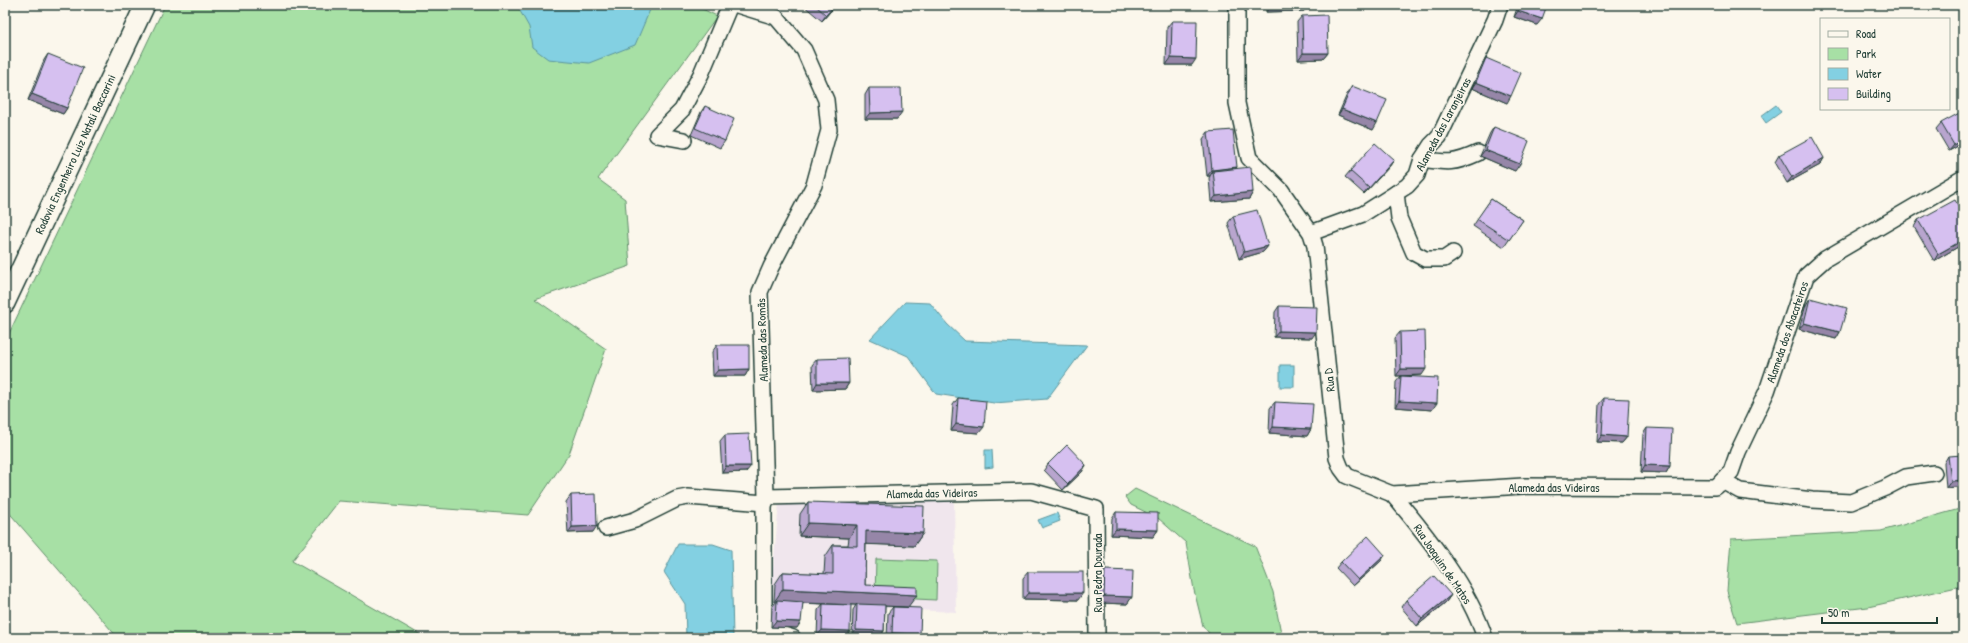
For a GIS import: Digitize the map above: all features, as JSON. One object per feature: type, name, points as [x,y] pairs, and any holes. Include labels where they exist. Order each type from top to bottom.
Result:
[{"type":"main road","name":"Rodovia Engenheiro Luiz Natali Baccarini","points":[[5,303],[145,5]]},
{"type":"street","points":[[684,140],[657,135],[682,110],[701,74],[730,5]]},
{"type":"street","name":"Alameda das Romãs","points":[[737,5],[776,17],[804,50],[826,100],[830,130],[814,185],[771,267],[760,292],[766,500],[765,634]]},
{"type":"street","points":[[1237,5],[1237,103],[1249,158],[1281,190],[1311,233]]},
{"type":"street","name":"Alameda das Laranjeiras","points":[[1311,233],[1363,214],[1407,186],[1417,175],[1422,159],[1439,137],[1495,20],[1500,5]]},
{"type":"street","points":[[1422,159],[1446,163],[1458,162],[1478,152]]},
{"type":"street","name":"Alameda dos Abacateiros","points":[[1719,484],[1731,472],[1738,452],[1767,391],[1806,276],[1825,258],[1963,178]]},
{"type":"street","points":[[1396,193],[1399,218],[1414,253],[1425,259],[1444,259],[1453,253]]},
{"type":"street","name":"Rua D","points":[[1311,233],[1315,246],[1337,458],[1341,468],[1347,476],[1392,494]]},
{"type":"street","points":[[1719,484],[1740,491],[1812,500],[1851,502],[1886,488],[1906,477],[1934,473]]},
{"type":"street","name":"Alameda das Videiras","points":[[1392,494],[1523,486],[1719,484]]},
{"type":"street","name":"Alameda das Videiras","points":[[606,528],[635,520],[677,499],[688,497],[766,500],[1030,491],[1096,509]]},
{"type":"street","name":"Rua Joaquim de Matos","points":[[1392,494],[1451,574],[1479,620],[1485,638]]},
{"type":"street","name":"Rua Pedra Dourada","points":[[1096,509],[1097,638]]},
{"type":"street","points":[[765,634],[793,638]]},
{"type":"shaded area","points":[[954,501],[956,612],[770,603],[779,503]]},
{"type":"green space","points":[[165,5],[694,5],[717,16],[598,179],[625,199],[630,266],[535,299],[606,349],[569,454],[528,515],[339,501],[292,561],[426,638],[118,638],[5,508],[5,342]]},
{"type":"green space","points":[[1135,489],[1255,546],[1273,592],[1282,638],[1213,638],[1203,626],[1194,590],[1186,543],[1158,518],[1131,505],[1125,497]]},
{"type":"green space","points":[[1963,508],[1963,590],[1957,587],[1868,607],[1737,623],[1727,591],[1731,539],[1881,531]]},
{"type":"green space","points":[[876,559],[937,561],[936,600],[875,597]]},
{"type":"water","points":[[521,5],[652,5],[635,45],[589,63],[548,59],[532,47],[529,27],[520,11]]},
{"type":"water","points":[[1776,105],[1781,112],[1766,123],[1761,116]]},
{"type":"water","points":[[905,302],[930,303],[947,324],[965,341],[1087,345],[1047,399],[994,403],[936,394],[908,356],[870,339]]},
{"type":"water","points":[[1280,365],[1294,365],[1294,387],[1280,387]]},
{"type":"water","points":[[985,450],[992,450],[993,467],[985,468]]},
{"type":"water","points":[[1057,513],[1060,521],[1042,528],[1038,520]]},
{"type":"water","points":[[678,544],[713,544],[731,550],[733,638],[686,638],[685,604],[664,572]]},
{"type":"building","points":[[815,5],[835,5],[826,15]]},
{"type":"building","points":[[1520,5],[1547,5],[1542,19],[1518,11]]},
{"type":"building","points":[[1327,15],[1328,53],[1303,53],[1302,16]]},
{"type":"building","points":[[1172,21],[1197,21],[1196,59],[1171,58]]},
{"type":"building","points":[[48,54],[83,68],[67,108],[32,94]]},
{"type":"building","points":[[1486,58],[1521,73],[1511,96],[1476,82]]},
{"type":"building","points":[[1352,86],[1387,100],[1377,123],[1342,109]]},
{"type":"building","points":[[869,88],[901,88],[902,112],[870,113]]},
{"type":"building","points":[[705,106],[734,119],[725,141],[695,128]]},
{"type":"building","points":[[1963,111],[1963,140],[1954,145],[1941,123]]},
{"type":"building","points":[[1494,127],[1529,141],[1520,164],[1485,150]]},
{"type":"building","points":[[1233,130],[1237,167],[1212,170],[1208,132]]},
{"type":"building","points":[[1812,137],[1824,158],[1792,177],[1779,155]]},
{"type":"building","points":[[5,141],[9,142],[5,152]]},
{"type":"building","points":[[1375,143],[1394,160],[1369,188],[1350,171]]},
{"type":"building","points":[[1251,167],[1253,192],[1216,196],[1213,171]]},
{"type":"building","points":[[1491,199],[1523,220],[1509,240],[1477,219]]},
{"type":"building","points":[[1955,200],[1963,214],[1963,240],[1938,254],[1918,220]]},
{"type":"building","points":[[1257,210],[1268,246],[1244,252],[1233,216]]},
{"type":"building","points":[[1810,298],[1847,308],[1840,332],[1804,323]]},
{"type":"building","points":[[1279,306],[1317,307],[1316,332],[1279,331]]},
{"type":"building","points":[[1425,331],[1426,369],[1401,369],[1400,332]]},
{"type":"building","points":[[717,345],[749,345],[749,369],[718,370]]},
{"type":"building","points":[[848,358],[849,383],[817,383],[817,359]]},
{"type":"building","points":[[1401,376],[1438,378],[1437,403],[1399,401]]},
{"type":"building","points":[[958,398],[986,401],[984,427],[956,424]]},
{"type":"building","points":[[1604,398],[1629,399],[1627,437],[1602,435]]},
{"type":"building","points":[[1275,402],[1313,404],[1311,429],[1273,427]]},
{"type":"building","points":[[1647,428],[1672,429],[1670,466],[1645,465]]},
{"type":"building","points":[[749,434],[751,466],[726,466],[725,435]]},
{"type":"building","points":[[1067,445],[1086,465],[1068,484],[1048,464]]},
{"type":"building","points":[[1963,455],[1963,480],[1951,481],[1948,456]]},
{"type":"building","points":[[596,494],[597,526],[572,527],[571,495]]},
{"type":"building","points":[[808,502],[924,506],[923,533],[866,531],[865,585],[917,587],[917,595],[783,589],[783,572],[833,574],[833,545],[857,546],[857,525],[808,523]]},
{"type":"building","points":[[1116,512],[1158,513],[1158,530],[1116,529]]},
{"type":"building","points":[[1368,536],[1385,555],[1358,580],[1341,562]]},
{"type":"building","points":[[1105,570],[1133,571],[1132,597],[1104,596]]},
{"type":"building","points":[[1028,572],[1083,572],[1083,593],[1028,593]]},
{"type":"building","points":[[1434,576],[1451,595],[1422,619],[1406,600]]},
{"type":"building","points":[[777,600],[803,602],[801,622],[776,621]]},
{"type":"building","points":[[823,604],[851,605],[850,631],[822,630]]},
{"type":"building","points":[[857,604],[885,605],[884,631],[856,630]]},
{"type":"building","points":[[893,607],[921,608],[920,634],[892,633]]}]
